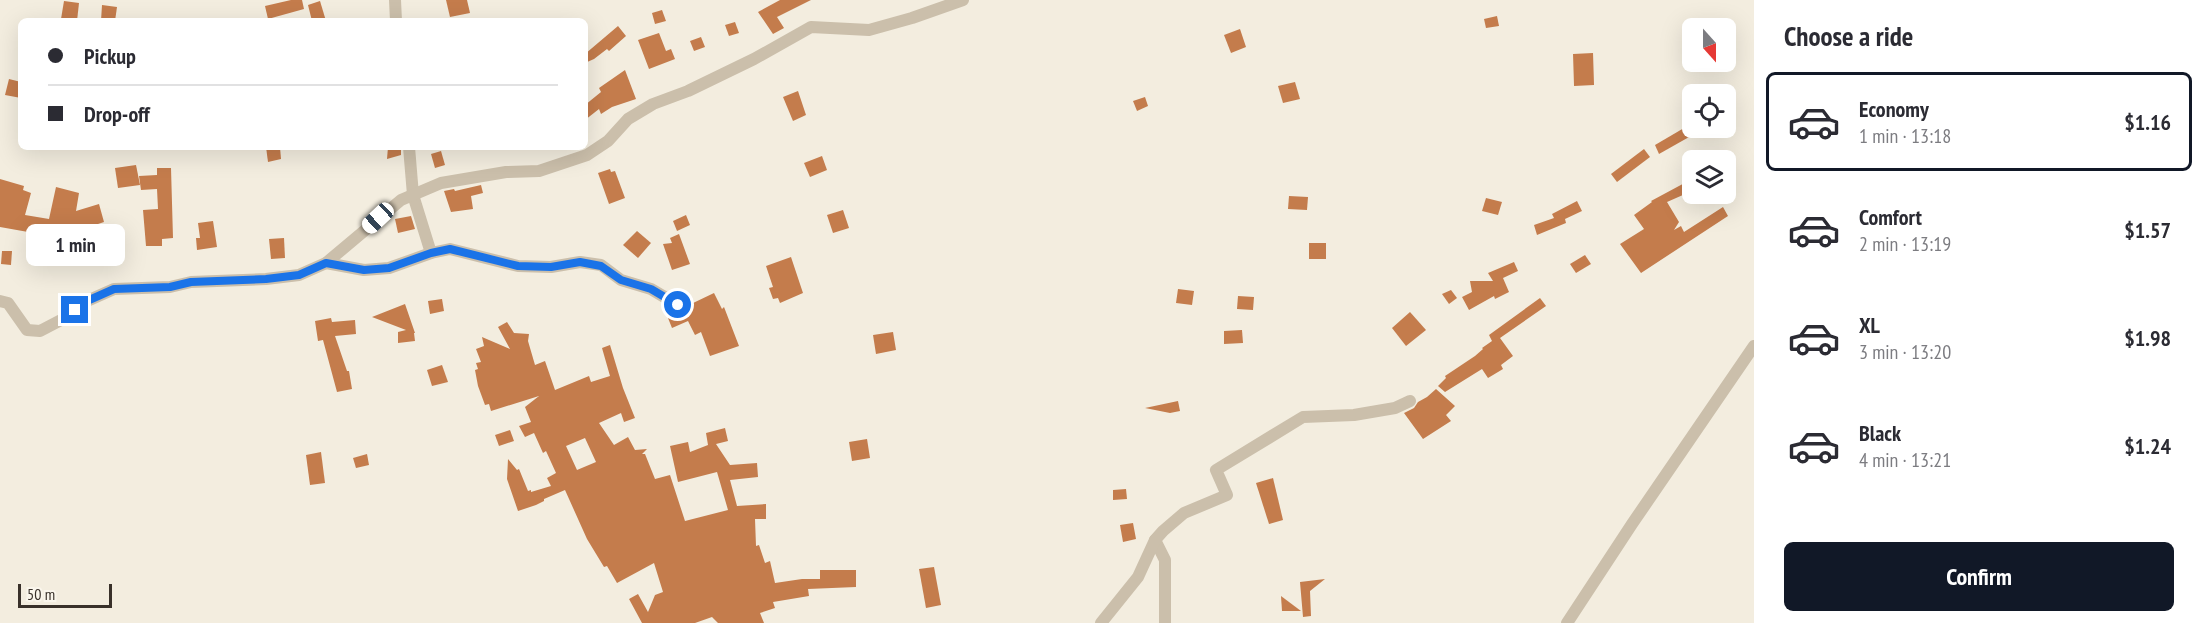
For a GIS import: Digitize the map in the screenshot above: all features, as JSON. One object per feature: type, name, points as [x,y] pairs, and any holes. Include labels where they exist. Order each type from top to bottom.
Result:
[{"type":"street","points":[[395,0],[396,18]]},
{"type":"street","points":[[0,301],[8,303],[27,330],[40,331],[63,319],[87,301],[114,289],[170,287],[191,282],[266,279],[299,275],[326,263],[401,200],[441,183],[506,172],[539,171],[587,155],[608,141],[628,119],[653,104],[688,91],[754,59],[811,27],[869,30],[963,0]]},
{"type":"street","points":[[410,150],[413,195],[431,253]]},
{"type":"street","points":[[326,263],[364,270],[389,268],[431,253],[450,249],[534,268],[580,262],[601,266],[621,280],[651,289],[678,305]]},
{"type":"street","points":[[1567,623],[1754,346]]},
{"type":"street","points":[[1101,623],[1138,577],[1155,540],[1184,513],[1227,495],[1216,470],[1303,417],[1354,415],[1395,408],[1410,400]]},
{"type":"street","points":[[1155,540],[1165,560],[1165,623]]},
{"type":"building","points":[[302,0],[304,9],[268,18],[265,6]]},
{"type":"building","points":[[446,0],[467,0],[470,13],[450,17]]},
{"type":"building","points":[[780,0],[811,0],[777,17],[784,28],[773,34],[758,12]]},
{"type":"building","points":[[64,1],[79,3],[77,18],[61,18]]},
{"type":"building","points":[[320,1],[325,18],[311,18],[308,5]]},
{"type":"building","points":[[102,5],[117,7],[115,18],[101,18]]},
{"type":"building","points":[[662,10],[666,21],[655,24],[652,13]]},
{"type":"building","points":[[1497,16],[1499,26],[1486,28],[1484,19]]},
{"type":"building","points":[[735,22],[739,33],[729,36],[725,25]]},
{"type":"building","points":[[618,26],[626,36],[609,51],[607,49],[588,62],[588,51]]},
{"type":"building","points":[[1240,29],[1246,47],[1231,53],[1224,35]]},
{"type":"building","points":[[659,33],[666,51],[671,49],[675,59],[649,69],[638,40]]},
{"type":"building","points":[[701,37],[705,47],[694,51],[690,41]]},
{"type":"building","points":[[1593,53],[1594,85],[1574,86],[1573,54]]},
{"type":"building","points":[[625,70],[636,99],[612,107],[601,114],[599,109],[588,118],[588,103],[601,92],[599,88]]},
{"type":"building","points":[[9,79],[18,81],[18,97],[5,95]]},
{"type":"building","points":[[1295,82],[1300,99],[1283,103],[1278,86]]},
{"type":"building","points":[[798,91],[806,115],[793,121],[783,97]]},
{"type":"building","points":[[1145,97],[1148,106],[1137,111],[1133,101]]},
{"type":"building","points":[[1682,129],[1682,138],[1687,138],[1659,154],[1655,145]]},
{"type":"building","points":[[1644,149],[1650,157],[1617,182],[1611,174]]},
{"type":"building","points":[[266,150],[280,150],[281,159],[268,162]]},
{"type":"building","points":[[388,150],[401,150],[401,155],[387,159]]},
{"type":"building","points":[[441,151],[445,165],[435,168],[431,154]]},
{"type":"building","points":[[822,156],[827,170],[810,177],[804,163]]},
{"type":"building","points":[[136,165],[140,185],[118,188],[115,168]]},
{"type":"building","points":[[157,168],[171,168],[173,238],[162,239],[162,246],[146,246],[143,210],[158,209],[157,189],[141,190],[139,176],[157,175]]},
{"type":"building","points":[[610,169],[611,172],[615,171],[625,198],[609,204],[598,173]]},
{"type":"building","points":[[0,179],[24,186],[23,190],[31,193],[25,215],[49,219],[56,187],[79,193],[76,211],[99,204],[104,222],[95,225],[94,237],[65,237],[69,254],[51,255],[51,250],[40,247],[45,235],[0,227]]},
{"type":"building","points":[[1682,184],[1682,195],[1667,202],[1679,222],[1674,230],[1681,226],[1684,232],[1723,207],[1728,216],[1641,273],[1620,244],[1644,229],[1634,215],[1651,201]]},
{"type":"building","points":[[481,185],[483,193],[471,196],[473,209],[451,212],[444,191]]},
{"type":"building","points":[[1289,196],[1308,197],[1307,210],[1288,209]]},
{"type":"building","points":[[1486,198],[1502,202],[1498,215],[1482,211]]},
{"type":"building","points":[[1577,201],[1582,211],[1565,219],[1566,223],[1537,235],[1534,225],[1554,218],[1552,214]]},
{"type":"building","points":[[843,210],[849,228],[833,233],[827,215]]},
{"type":"building","points":[[686,215],[690,225],[677,231],[673,221]]},
{"type":"building","points":[[411,216],[415,229],[398,233],[395,219]]},
{"type":"building","points":[[213,221],[217,247],[197,250],[196,238],[200,238],[198,223]]},
{"type":"building","points":[[637,231],[651,243],[638,258],[623,245]]},
{"type":"building","points":[[679,234],[690,264],[672,270],[663,244],[672,243],[670,238]]},
{"type":"building","points":[[284,238],[285,258],[271,259],[269,239]]},
{"type":"building","points":[[1309,243],[1326,243],[1326,259],[1309,259]]},
{"type":"building","points":[[2,251],[12,251],[11,265],[1,264]]},
{"type":"building","points":[[1585,255],[1591,264],[1576,273],[1570,264]]},
{"type":"building","points":[[791,257],[803,293],[780,303],[778,298],[773,299],[769,288],[773,287],[766,266]]},
{"type":"building","points":[[1514,262],[1518,271],[1503,278],[1509,292],[1495,299],[1494,296],[1469,310],[1462,297],[1472,292],[1470,281],[1493,281],[1488,273]]},
{"type":"building","points":[[1178,289],[1194,291],[1192,305],[1176,303]]},
{"type":"building","points":[[1451,290],[1457,298],[1449,304],[1442,294]]},
{"type":"building","points":[[714,293],[722,309],[724,307],[739,346],[710,356],[701,332],[695,335],[688,321],[672,328],[668,318],[693,307],[691,304]]},
{"type":"building","points":[[1238,296],[1254,297],[1253,310],[1237,309]]},
{"type":"building","points":[[1540,298],[1546,306],[1500,338],[1513,356],[1501,365],[1503,369],[1488,378],[1482,369],[1445,392],[1438,386],[1446,378],[1445,376],[1475,356],[1492,341],[1489,335]]},
{"type":"building","points":[[442,299],[444,311],[430,314],[428,301]]},
{"type":"building","points":[[405,304],[415,333],[415,341],[398,343],[398,332],[406,330],[372,317]]},
{"type":"building","points":[[1410,312],[1426,330],[1406,346],[1392,328]]},
{"type":"building","points":[[331,318],[332,322],[355,320],[356,334],[335,336],[347,371],[349,371],[352,389],[337,392],[323,340],[318,341],[315,321]]},
{"type":"building","points":[[507,322],[514,333],[529,334],[528,341],[535,365],[545,361],[555,390],[589,376],[591,382],[610,376],[602,348],[610,345],[635,418],[624,422],[621,413],[599,423],[614,445],[628,437],[635,450],[647,449],[642,454],[645,454],[655,479],[670,475],[685,521],[728,510],[717,472],[678,482],[670,446],[688,442],[690,452],[708,445],[706,433],[725,428],[728,441],[716,444],[730,465],[757,463],[758,477],[730,480],[737,506],[766,504],[766,519],[755,519],[756,546],[759,545],[765,563],[770,561],[775,583],[820,579],[820,570],[856,570],[856,587],[808,589],[809,596],[773,602],[775,608],[760,613],[764,623],[718,623],[712,617],[695,623],[642,623],[629,599],[638,594],[648,612],[655,595],[663,592],[654,563],[617,583],[587,539],[565,490],[536,505],[518,511],[507,479],[508,459],[517,470],[519,469],[528,491],[531,490],[531,492],[551,486],[547,478],[556,473],[546,451],[543,453],[534,433],[525,437],[519,426],[531,422],[525,407],[539,396],[491,411],[489,404],[485,405],[475,370],[478,369],[476,363],[481,362],[476,349],[484,346],[482,337],[510,349],[498,327]],"holes":[[[585,438],[596,462],[577,470],[566,446]]]},
{"type":"building","points":[[1242,330],[1243,343],[1224,344],[1224,331]]},
{"type":"building","points":[[893,332],[896,350],[876,354],[873,335]]},
{"type":"building","points":[[442,365],[448,382],[432,386],[427,370]]},
{"type":"building","points":[[1436,389],[1455,406],[1446,415],[1451,421],[1423,439],[1404,413],[1414,408],[1418,402]]},
{"type":"building","points":[[1178,401],[1180,411],[1170,413],[1145,408]]},
{"type":"building","points":[[510,430],[514,441],[499,446],[495,435]]},
{"type":"building","points":[[867,439],[870,458],[852,461],[849,442]]},
{"type":"building","points":[[321,452],[325,483],[310,485],[306,455]]},
{"type":"building","points":[[367,454],[369,465],[356,468],[353,458]]},
{"type":"building","points":[[1273,478],[1283,520],[1269,524],[1256,483]]},
{"type":"building","points":[[1126,489],[1127,499],[1113,500],[1113,490]]},
{"type":"building","points":[[1133,523],[1136,539],[1123,542],[1120,525]]},
{"type":"building","points":[[934,567],[941,605],[926,608],[919,569]]},
{"type":"building","points":[[1325,579],[1310,591],[1311,616],[1303,617],[1300,582]]},
{"type":"building","points":[[1281,596],[1301,611],[1282,611]]},
{"type":"route","points":[[75,310],[87,301],[114,289],[170,287],[191,282],[266,279],[299,275],[326,263],[364,270],[389,268],[431,253],[450,249],[534,268],[580,262],[601,266],[621,280],[651,289],[678,305]]}]
